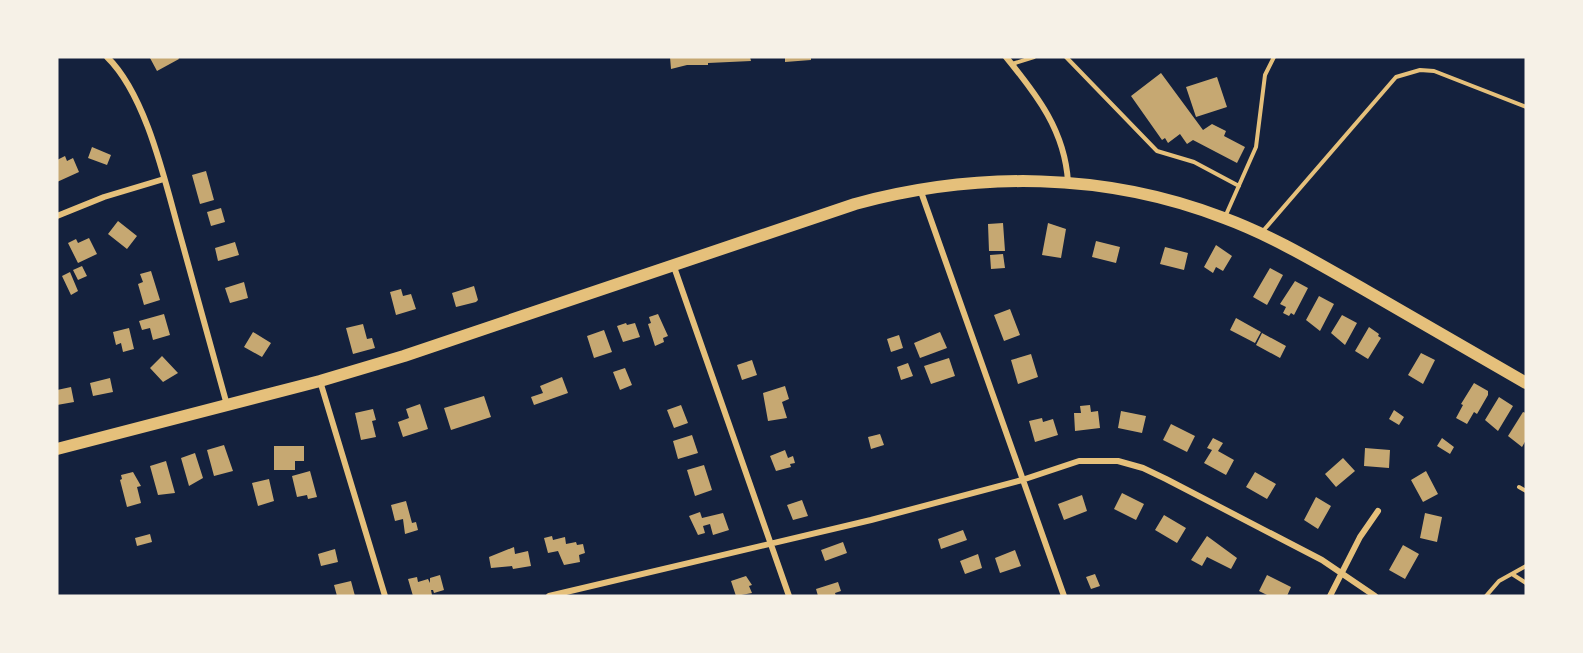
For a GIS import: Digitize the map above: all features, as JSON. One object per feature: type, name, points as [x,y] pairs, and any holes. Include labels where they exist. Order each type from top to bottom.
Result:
[{"type":"main road","points":[[57,449],[320,381],[405,356],[847,206],[920,189],[993,181],[1068,182],[1151,195],[1225,218],[1324,267],[1526,383]]},
{"type":"street","points":[[107,57],[128,83],[142,112],[164,179],[227,405]]},
{"type":"street","points":[[1006,57],[1054,124],[1063,148],[1068,182]]},
{"type":"street","points":[[57,216],[104,197],[164,179]]},
{"type":"street","points":[[920,189],[1064,596]]},
{"type":"street","points":[[673,264],[789,596]]},
{"type":"street","points":[[320,381],[385,596]]},
{"type":"street","points":[[549,596],[1022,480],[1079,461],[1118,461],[1143,468],[1322,560],[1376,596]]},
{"type":"street","points":[[1330,596],[1378,511]]},
{"type":"lane","points":[[1011,64],[1034,57]]},
{"type":"lane","points":[[1066,57],[1157,151],[1194,162],[1239,186]]},
{"type":"lane","points":[[1225,218],[1256,147],[1265,75],[1274,57]]},
{"type":"lane","points":[[1261,234],[1396,77],[1420,70],[1434,71],[1526,107]]},
{"type":"lane","points":[[1519,487],[1526,491]]},
{"type":"lane","points":[[1486,596],[1499,581],[1526,566]]},
{"type":"lane","points":[[1511,574],[1526,584]]},
{"type":"building","points":[[178,57],[179,59],[157,71],[150,58]]},
{"type":"building","points":[[670,57],[750,57],[751,61],[687,65],[671,69]]},
{"type":"building","points":[[785,57],[811,57],[811,60],[785,62]]},
{"type":"building","points":[[1161,73],[1203,130],[1212,124],[1226,131],[1224,136],[1245,147],[1237,163],[1193,140],[1187,144],[1180,134],[1168,143],[1165,138],[1162,140],[1131,96]]},
{"type":"building","points":[[1217,77],[1227,107],[1196,117],[1186,87]]},
{"type":"building","points":[[92,147],[111,155],[107,165],[88,158]]},
{"type":"building","points":[[65,156],[67,161],[73,158],[79,172],[57,182],[57,160]]},
{"type":"building","points":[[206,171],[214,200],[200,204],[192,175]]},
{"type":"building","points":[[221,208],[225,222],[211,226],[207,212]]},
{"type":"building","points":[[118,221],[137,236],[127,249],[108,234]]},
{"type":"building","points":[[1003,223],[1005,251],[989,251],[988,224]]},
{"type":"building","points":[[1048,223],[1066,229],[1061,258],[1042,255]]},
{"type":"building","points":[[89,238],[97,254],[78,263],[68,243],[76,239],[78,243]]},
{"type":"building","points":[[1096,241],[1120,247],[1116,263],[1092,257]]},
{"type":"building","points":[[235,242],[239,255],[218,261],[215,248]]},
{"type":"building","points":[[1216,245],[1232,256],[1223,271],[1216,267],[1213,273],[1204,267]]},
{"type":"building","points":[[1165,247],[1188,253],[1184,270],[1160,264]]},
{"type":"building","points":[[1003,254],[1005,268],[991,269],[990,255]]},
{"type":"building","points":[[82,266],[87,276],[78,280],[73,270]]},
{"type":"building","points":[[1270,268],[1283,275],[1267,305],[1253,297]]},
{"type":"building","points":[[151,271],[160,300],[144,305],[138,284],[143,282],[140,274]]},
{"type":"building","points":[[70,272],[78,291],[71,295],[62,276]]},
{"type":"building","points":[[1295,281],[1308,288],[1294,315],[1291,313],[1289,316],[1283,313],[1286,307],[1280,304]]},
{"type":"building","points":[[244,282],[248,298],[230,303],[225,288]]},
{"type":"building","points":[[474,286],[478,300],[456,307],[452,293]]},
{"type":"building","points":[[401,289],[403,296],[411,294],[416,309],[396,315],[390,292]]},
{"type":"building","points":[[1319,296],[1334,304],[1320,331],[1306,320]]},
{"type":"building","points":[[1010,309],[1020,335],[1004,341],[994,315]]},
{"type":"building","points":[[164,314],[170,335],[153,340],[150,328],[142,330],[139,321]]},
{"type":"building","points":[[658,314],[668,336],[663,338],[664,342],[655,346],[648,324],[651,323],[649,317]]},
{"type":"building","points":[[1342,315],[1357,323],[1345,345],[1331,333]]},
{"type":"building","points":[[1236,318],[1261,332],[1255,343],[1230,330]]},
{"type":"building","points":[[626,323],[627,325],[635,323],[640,337],[623,342],[617,326]]},
{"type":"building","points":[[363,324],[367,339],[372,338],[375,348],[353,354],[346,328]]},
{"type":"building","points":[[1369,327],[1381,338],[1368,359],[1355,351]]},
{"type":"building","points":[[129,328],[134,349],[123,352],[121,343],[116,345],[113,332]]},
{"type":"building","points":[[604,330],[612,352],[594,358],[587,336]]},
{"type":"building","points":[[253,332],[271,343],[262,357],[244,347]]},
{"type":"building","points":[[940,332],[947,348],[920,358],[914,343]]},
{"type":"building","points":[[1262,333],[1286,346],[1280,358],[1256,345]]},
{"type":"building","points":[[899,335],[903,348],[891,352],[887,339]]},
{"type":"building","points":[[1421,353],[1435,360],[1423,384],[1408,375]]},
{"type":"building","points":[[1031,354],[1038,377],[1018,384],[1011,360]]},
{"type":"building","points":[[162,356],[178,373],[163,382],[150,368]]},
{"type":"building","points":[[949,358],[955,376],[931,384],[924,366]]},
{"type":"building","points":[[752,360],[757,375],[742,380],[737,365]]},
{"type":"building","points":[[908,363],[913,376],[901,380],[897,367]]},
{"type":"building","points":[[625,368],[632,385],[620,390],[613,372]]},
{"type":"building","points":[[562,377],[568,393],[534,405],[531,397],[543,393],[540,386]]},
{"type":"building","points":[[110,378],[113,392],[93,396],[90,383]]},
{"type":"building","points":[[1474,383],[1488,391],[1488,395],[1477,414],[1474,412],[1467,424],[1456,418],[1463,405],[1461,404]]},
{"type":"building","points":[[785,386],[789,399],[782,402],[787,418],[768,421],[763,393]]},
{"type":"building","points":[[71,387],[74,402],[57,405],[57,390]]},
{"type":"building","points":[[484,396],[491,417],[451,430],[444,408]]},
{"type":"building","points":[[1499,397],[1513,406],[1498,431],[1485,420]]},
{"type":"building","points":[[420,404],[428,429],[403,437],[398,422],[409,418],[406,409]]},
{"type":"building","points":[[681,405],[688,423],[674,428],[667,410]]},
{"type":"building","points":[[1090,405],[1091,412],[1098,411],[1100,428],[1075,431],[1074,413],[1081,413],[1080,406]]},
{"type":"building","points":[[373,409],[376,420],[372,421],[376,437],[361,440],[355,413]]},
{"type":"building","points":[[1394,410],[1404,417],[1399,425],[1389,419]]},
{"type":"building","points":[[1121,411],[1146,416],[1142,433],[1118,428]]},
{"type":"building","points":[[1523,412],[1526,413],[1526,440],[1522,447],[1508,436]]},
{"type":"building","points":[[1042,418],[1043,422],[1053,419],[1058,435],[1035,442],[1029,421]]},
{"type":"building","points":[[1171,424],[1195,436],[1187,452],[1163,440]]},
{"type":"building","points":[[880,434],[884,445],[871,449],[868,437]]},
{"type":"building","points":[[692,435],[698,453],[678,459],[673,441]]},
{"type":"building","points":[[1213,438],[1223,443],[1218,451],[1234,460],[1226,475],[1204,463],[1212,450],[1207,448]]},
{"type":"building","points":[[1442,438],[1454,447],[1450,454],[1437,446]]},
{"type":"building","points":[[224,445],[233,471],[214,476],[207,450]]},
{"type":"building","points":[[274,446],[304,446],[304,461],[295,461],[295,470],[274,470]]},
{"type":"building","points":[[1365,448],[1390,450],[1389,468],[1364,466]]},
{"type":"building","points":[[785,450],[788,458],[793,456],[795,463],[790,464],[791,467],[776,471],[770,456]]},
{"type":"building","points":[[195,453],[203,478],[189,486],[181,458]]},
{"type":"building","points":[[1343,458],[1355,471],[1336,487],[1325,474]]},
{"type":"building","points":[[166,461],[175,493],[158,495],[150,466]]},
{"type":"building","points":[[704,465],[712,490],[695,496],[687,470]]},
{"type":"building","points":[[310,471],[317,497],[308,499],[307,495],[297,497],[292,476]]},
{"type":"building","points":[[1426,471],[1438,494],[1423,502],[1411,480]]},
{"type":"building","points":[[133,472],[141,486],[137,487],[141,503],[127,507],[120,480],[121,475]]},
{"type":"building","points":[[1255,472],[1276,484],[1267,499],[1246,487]]},
{"type":"building","points":[[269,479],[274,501],[258,506],[252,483]]},
{"type":"building","points":[[1122,493],[1144,504],[1136,520],[1114,509]]},
{"type":"building","points":[[1082,495],[1087,511],[1064,520],[1058,504]]},
{"type":"building","points":[[1316,497],[1331,506],[1318,529],[1304,520]]},
{"type":"building","points":[[802,500],[808,516],[793,520],[787,505]]},
{"type":"building","points":[[406,501],[412,523],[416,522],[418,530],[405,534],[403,519],[395,521],[391,505]]},
{"type":"building","points":[[700,512],[702,518],[723,513],[729,530],[713,535],[710,524],[703,526],[705,533],[698,535],[689,516]]},
{"type":"building","points":[[1425,513],[1442,517],[1437,542],[1420,538]]},
{"type":"building","points":[[1164,515],[1186,528],[1177,543],[1155,530]]},
{"type":"building","points":[[963,530],[967,540],[941,549],[938,539]]},
{"type":"building","points":[[150,534],[152,542],[137,546],[135,538]]},
{"type":"building","points":[[552,536],[553,540],[565,537],[566,544],[576,542],[577,545],[583,544],[585,553],[579,555],[580,562],[564,565],[558,551],[548,553],[544,538]]},
{"type":"building","points":[[1207,536],[1237,558],[1231,569],[1207,557],[1202,566],[1191,560]]},
{"type":"building","points":[[843,542],[847,553],[825,561],[821,550]]},
{"type":"building","points":[[1403,545],[1419,554],[1405,579],[1389,570]]},
{"type":"building","points":[[514,547],[515,554],[528,551],[531,566],[513,569],[512,566],[491,568],[489,557]]},
{"type":"building","points":[[335,549],[338,562],[321,566],[318,554]]},
{"type":"building","points":[[1015,550],[1021,566],[1000,573],[995,558]]},
{"type":"building","points":[[978,554],[982,568],[965,574],[960,561]]},
{"type":"building","points":[[1095,574],[1100,586],[1091,589],[1086,577]]},
{"type":"building","points":[[440,575],[444,590],[434,593],[431,590],[432,595],[413,596],[408,579],[417,577],[418,582],[428,579],[430,583],[430,578]]},
{"type":"building","points":[[1267,575],[1291,587],[1287,596],[1269,596],[1259,591]]},
{"type":"building","points":[[746,576],[752,585],[749,586],[752,593],[736,596],[731,581]]},
{"type":"building","points":[[351,581],[355,596],[337,596],[334,585]]},
{"type":"building","points":[[838,582],[841,591],[835,593],[836,596],[818,596],[816,589]]}]
